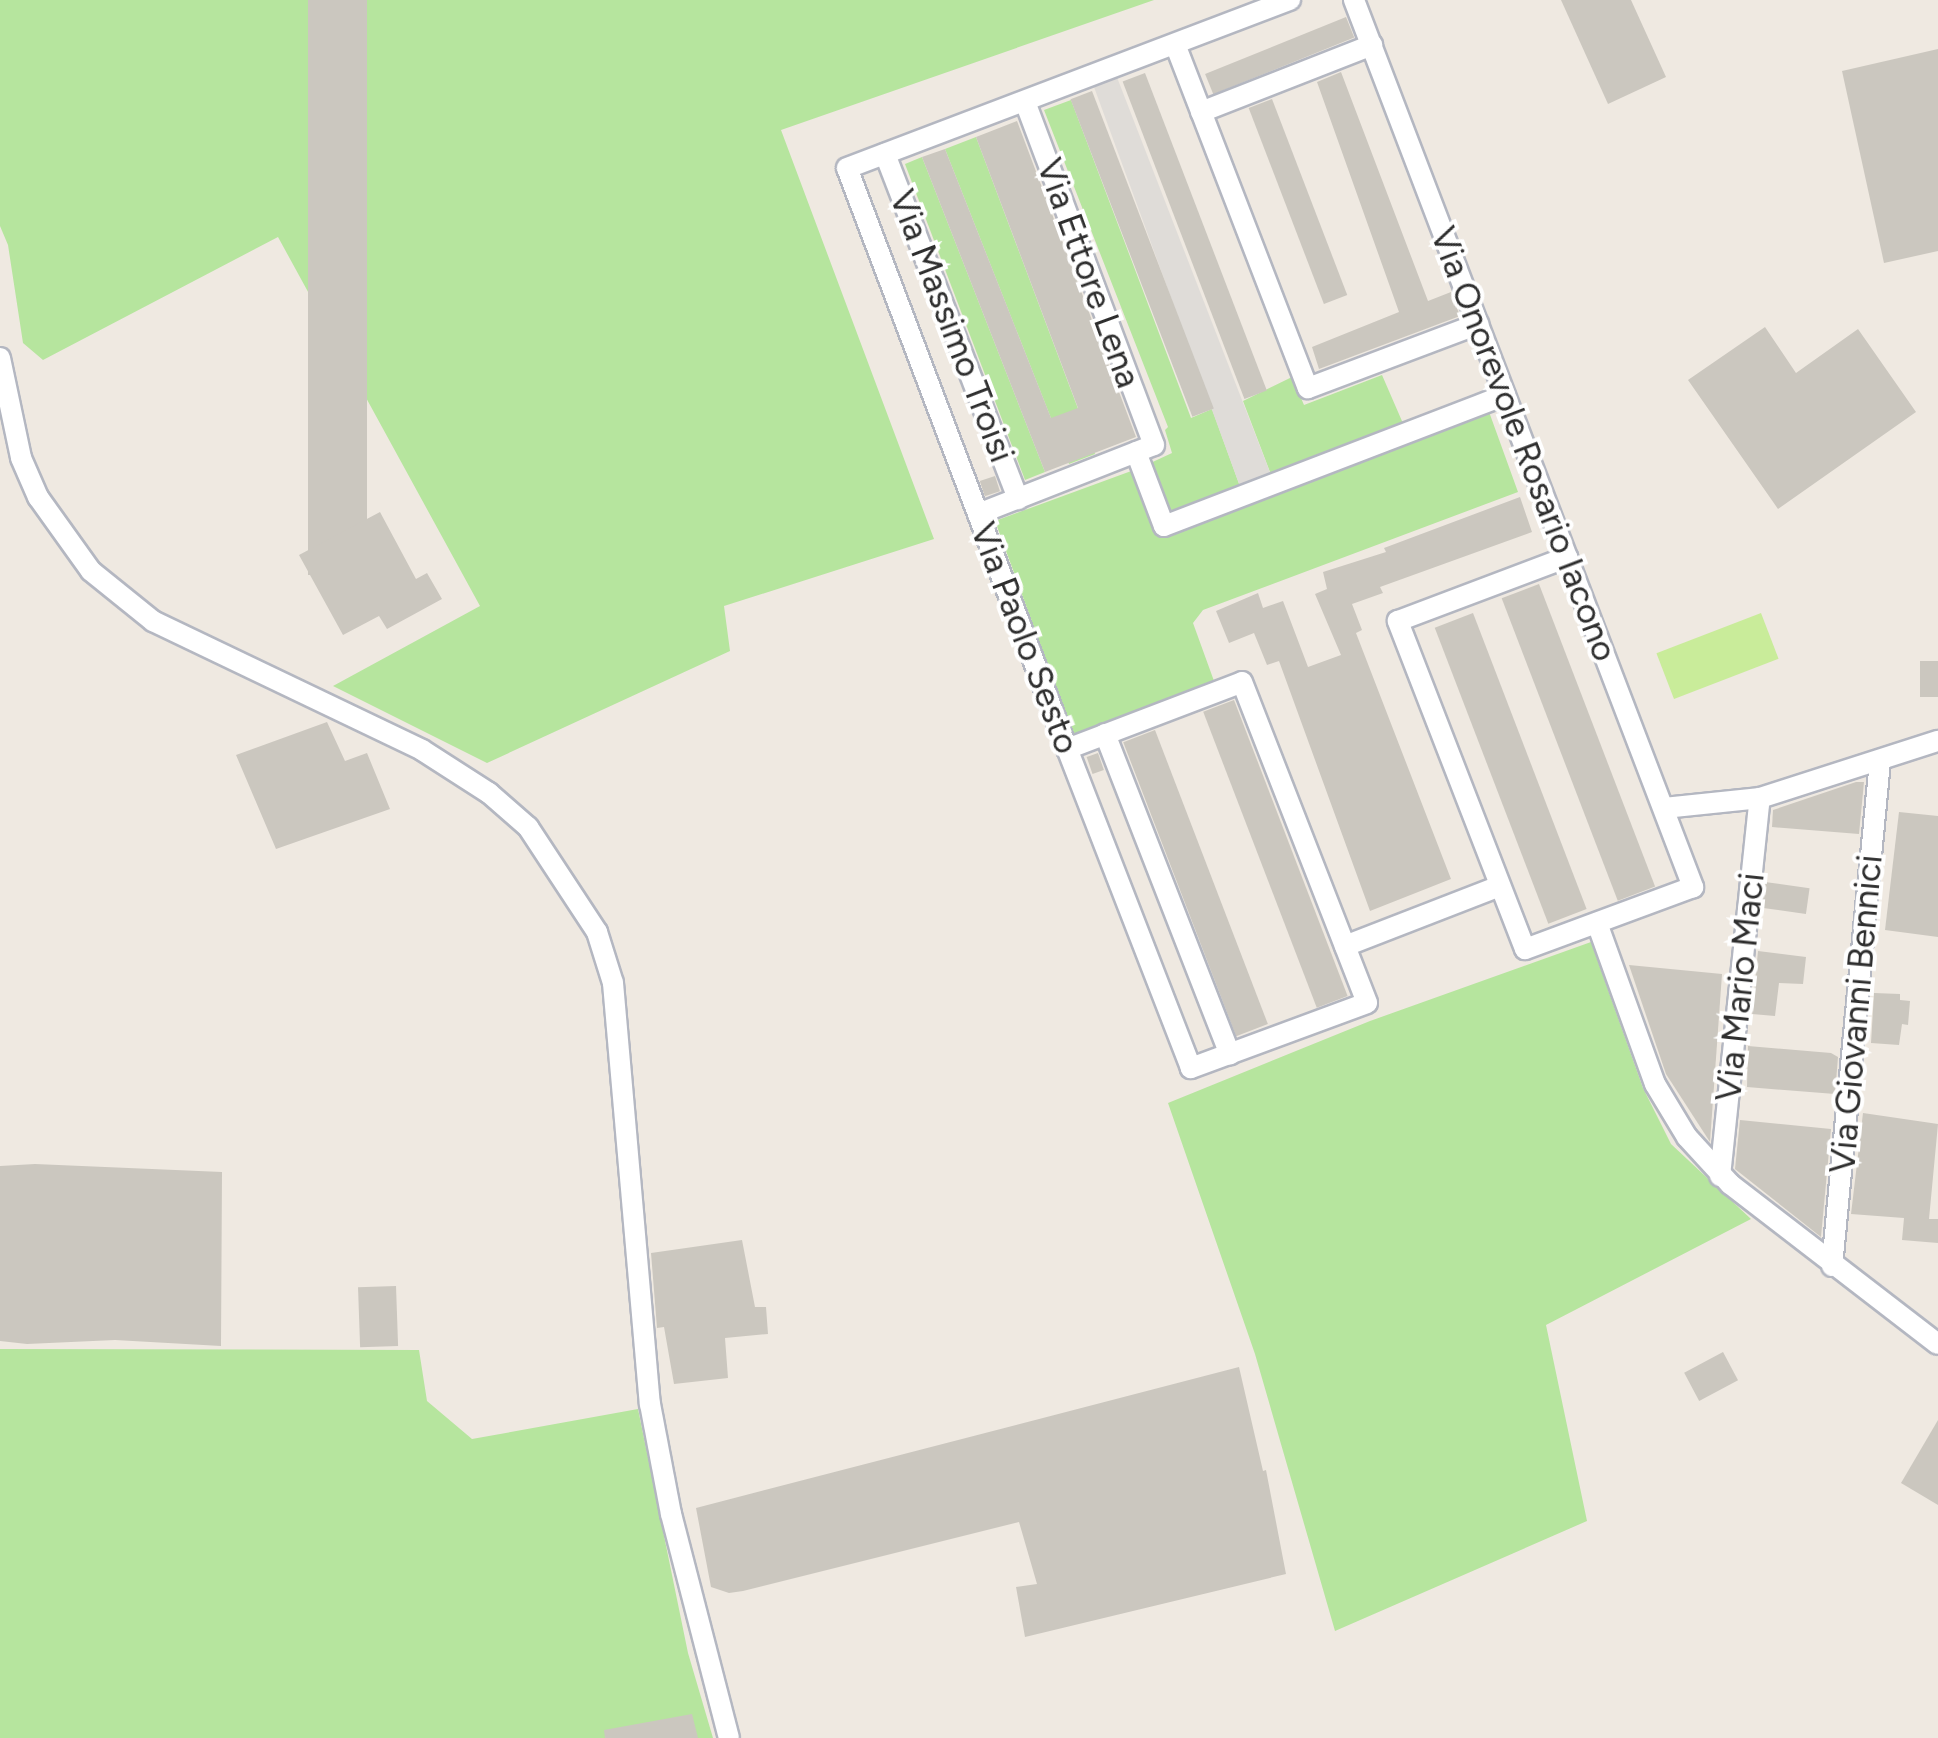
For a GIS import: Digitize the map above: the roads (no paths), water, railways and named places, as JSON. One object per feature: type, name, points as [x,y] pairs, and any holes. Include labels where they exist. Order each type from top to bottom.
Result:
[{"type":"street","points":[[886,154],[1290,0]]},
{"type":"street","name":"Via Onorevole Rosario Iacono","points":[[1354,0],[1694,887],[1596,923]]},
{"type":"street","points":[[1175,44],[1308,388],[1478,324]]},
{"type":"street","points":[[1202,112],[1372,45]]},
{"type":"street","name":"Via Ettore Lena","points":[[1025,101],[1145,449],[1164,526],[1505,395]]},
{"type":"street","name":"Via Paolo Sesto","points":[[886,154],[848,168],[1066,749],[1191,1068],[1230,1054]]},
{"type":"street","name":"Via Massimo Troisi","points":[[886,154],[1018,499]]},
{"type":"street","points":[[0,358],[21,458],[38,497],[92,571],[153,621],[422,750],[489,793],[528,828],[596,932],[613,983],[650,1404],[672,1514],[728,1738]]},
{"type":"street","points":[[978,514],[1145,449]]},
{"type":"street","points":[[1567,556],[1398,621],[1525,950],[1596,923],[1655,1084],[1688,1137],[1720,1176],[1938,1344]]},
{"type":"street","points":[[1066,749],[1242,682],[1367,1003],[1230,1054],[1106,734]]},
{"type":"street","points":[[1664,808],[1760,798],[1938,741]]},
{"type":"street","name":"Via Giovanni Bennici","points":[[1832,1266],[1880,762]]},
{"type":"street","name":"Via Mario Maci","points":[[1720,1176],[1760,798]]},
{"type":"street","points":[[1345,946],[1500,886]]}]
